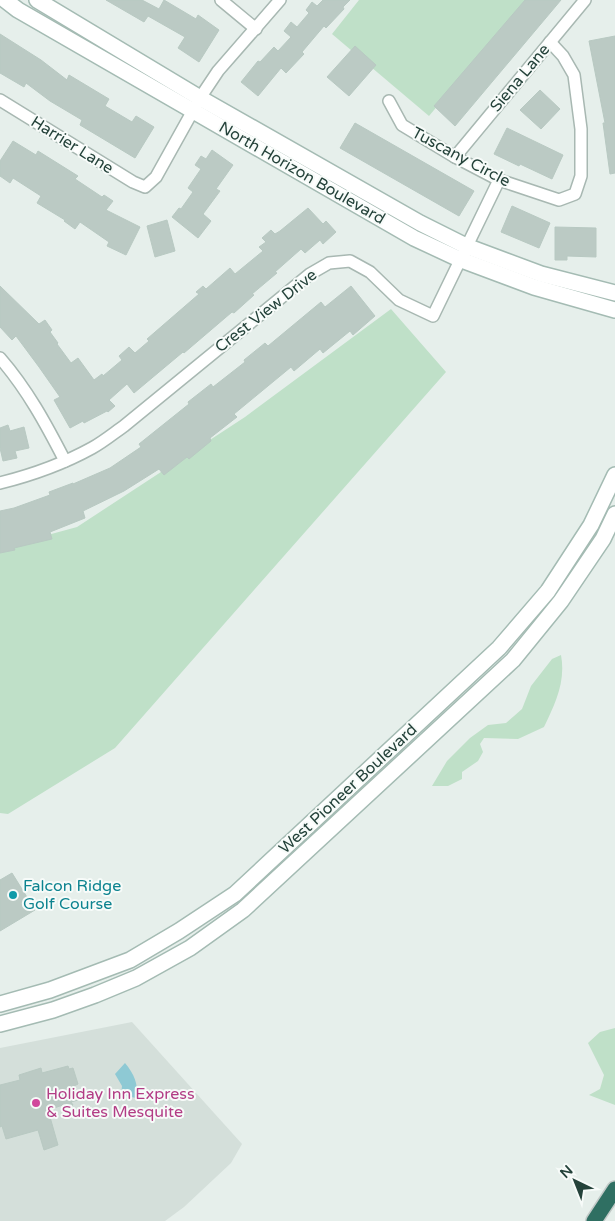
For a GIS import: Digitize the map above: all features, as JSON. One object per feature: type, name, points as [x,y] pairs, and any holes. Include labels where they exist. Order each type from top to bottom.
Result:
[{"type":"highway","points":[[594,1221],[615,1189]]},
{"type":"main road","name":"North Horizon Boulevard","points":[[5,0],[18,10],[197,104]]},
{"type":"main road","name":"North Horizon Boulevard","points":[[37,0],[197,104],[414,238],[462,253],[615,292]]},
{"type":"main road","name":"North Horizon Boulevard","points":[[462,253],[534,287],[615,310]]},
{"type":"main road","name":"West Pioneer Boulevard","points":[[0,1004],[50,990],[130,960],[179,931],[235,894],[499,648],[548,591],[591,525],[615,475]]},
{"type":"main road","name":"West Pioneer Boulevard","points":[[0,1024],[53,1010],[136,978],[190,948],[243,910],[513,660],[562,601],[603,539],[615,514]]},
{"type":"street","points":[[221,0],[256,29]]},
{"type":"street","points":[[197,104],[218,71],[280,0]]},
{"type":"street","name":"Siena Lane","points":[[455,157],[585,0]]},
{"type":"street","name":"Tuscany Circle","points":[[389,101],[402,125],[455,157],[499,180],[559,200],[575,194],[581,176],[581,128],[574,75],[563,56],[550,42]]},
{"type":"street","name":"Harrier Lane","points":[[0,100],[132,182],[146,187],[156,177],[197,104]]},
{"type":"street","name":"Crest View Drive","points":[[0,482],[21,478],[94,448],[124,426],[310,274],[329,263],[350,261],[370,272],[399,300],[433,316],[499,180]]},
{"type":"street","points":[[0,358],[23,387],[46,423],[65,461]]},
{"type":"shaded area","points":[[132,1022],[242,1144],[231,1163],[184,1207],[165,1221],[0,1221],[0,1048]]},
{"type":"green space","points":[[359,0],[526,0],[429,116],[332,34]]},
{"type":"green space","points":[[391,309],[446,372],[115,748],[8,814],[0,813],[0,548],[77,527],[245,417]]},
{"type":"green space","points":[[561,655],[561,684],[556,701],[544,727],[518,739],[484,738],[480,744],[483,752],[478,761],[462,772],[462,779],[448,786],[432,786],[447,761],[470,738],[488,725],[506,723],[522,709],[531,686],[552,659]]},
{"type":"green space","points":[[615,1028],[615,1105],[589,1095],[600,1089],[604,1075],[588,1043],[600,1032]]},
{"type":"water","points":[[125,1063],[135,1079],[137,1088],[136,1098],[121,1095],[122,1086],[115,1074]]},
{"type":"building","points":[[106,0],[142,0],[159,9],[164,0],[196,19],[198,15],[219,30],[199,62],[178,48],[185,37],[148,16],[144,22]]},
{"type":"building","points":[[323,0],[350,0],[326,28],[324,26],[302,52],[304,54],[286,73],[281,68],[258,96],[241,82],[258,61],[260,62],[274,47],[278,51],[291,37],[284,31],[291,22],[297,27],[309,13],[306,10],[312,2],[317,6]]},
{"type":"building","points":[[525,0],[561,0],[455,126],[434,106]]},
{"type":"building","points":[[0,34],[41,60],[67,80],[69,75],[109,99],[105,106],[132,122],[136,116],[154,127],[135,158],[80,125],[82,120],[50,101],[26,83],[24,87],[0,73]]},
{"type":"building","points":[[615,36],[615,173],[610,174],[603,123],[605,123],[589,41]]},
{"type":"building","points":[[355,46],[376,65],[349,96],[327,77]]},
{"type":"building","points":[[540,90],[560,109],[541,129],[520,110]]},
{"type":"building","points":[[355,123],[474,191],[459,216],[340,148]]},
{"type":"building","points":[[507,128],[563,155],[552,179],[494,154]]},
{"type":"building","points":[[13,141],[36,155],[38,151],[78,176],[75,179],[102,197],[104,195],[113,201],[106,210],[140,227],[126,255],[107,246],[109,242],[80,222],[75,229],[65,220],[37,203],[41,196],[13,178],[10,183],[0,176],[0,161]]},
{"type":"building","points":[[212,150],[233,165],[216,189],[220,191],[203,214],[211,221],[198,238],[172,217],[179,208],[181,209],[193,192],[188,188],[201,169],[195,165],[201,156],[206,159]]},
{"type":"building","points":[[512,206],[550,223],[539,248],[501,232]]},
{"type":"building","points":[[308,208],[323,224],[326,221],[336,232],[323,244],[320,240],[305,253],[301,249],[234,313],[232,312],[134,393],[127,384],[109,400],[115,406],[108,412],[84,423],[83,421],[70,428],[54,400],[60,397],[16,336],[12,340],[0,327],[0,286],[39,324],[45,320],[52,330],[50,332],[57,344],[71,363],[78,358],[94,380],[102,374],[103,376],[122,360],[119,356],[129,347],[135,353],[149,341],[147,339],[199,294],[196,292],[203,286],[206,289],[230,268],[235,274],[263,251],[259,247],[266,242],[262,238],[271,230],[275,234]]},
{"type":"building","points":[[167,220],[175,251],[155,257],[147,226]]},
{"type":"building","points":[[555,227],[596,228],[596,257],[567,256],[567,260],[555,260]]},
{"type":"building","points":[[351,286],[375,316],[353,335],[350,331],[323,353],[320,349],[294,371],[291,367],[234,414],[237,417],[210,438],[211,441],[189,459],[187,457],[164,475],[159,469],[124,491],[83,511],[85,518],[50,532],[52,539],[0,553],[0,511],[50,495],[49,492],[110,468],[141,447],[139,444],[189,404],[188,402],[211,384],[213,387],[245,362],[244,360],[265,343],[268,346],[321,302],[325,307]]},
{"type":"building","points":[[8,425],[10,431],[24,427],[29,448],[15,451],[17,458],[3,461],[0,448],[0,428]]},
{"type":"building","name":"Falcon Ridge Golf Course","points":[[12,873],[35,910],[0,931],[0,880]]},
{"type":"building","name":"Holiday Inn Express & Suites Mesquite","points":[[68,1066],[69,1069],[73,1068],[78,1084],[74,1086],[78,1100],[71,1102],[73,1105],[64,1108],[63,1105],[48,1110],[58,1145],[44,1150],[38,1130],[6,1139],[2,1126],[0,1127],[0,1085],[20,1080],[19,1075],[41,1068],[42,1073]]},
{"type":"place","name":"Falcon Ridge Golf Course","points":[[13,895]]},
{"type":"place","name":"Holiday Inn Express & Suites Mesquite","points":[[36,1103]]}]
